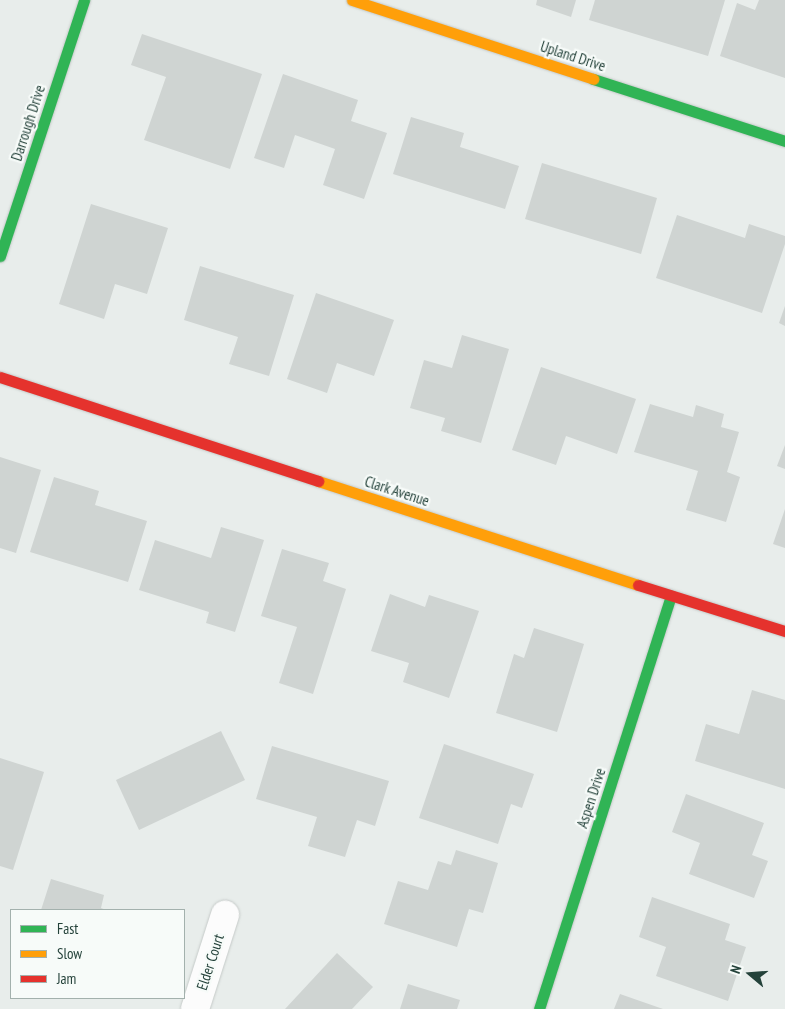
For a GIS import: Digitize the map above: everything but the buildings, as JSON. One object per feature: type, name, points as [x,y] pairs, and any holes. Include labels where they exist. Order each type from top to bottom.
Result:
[{"type":"street","name":"Darrough Drive","points":[[0,256],[84,0]]},
{"type":"street","name":"Upland Drive","points":[[352,0],[785,141]]},
{"type":"street","name":"Clark Avenue","points":[[0,377],[672,596],[785,630]]},
{"type":"street","name":"Aspen Drive","points":[[540,1009],[672,596]]},
{"type":"street","name":"Elder Court","points":[[195,1009],[226,915]]},
{"type":"traffic: fast","points":[[0,256],[84,0]]},
{"type":"traffic: fast","points":[[593,79],[785,141]]},
{"type":"traffic: fast","points":[[539,1009],[671,596]]},
{"type":"traffic: slow","points":[[352,0],[593,79]]},
{"type":"traffic: slow","points":[[318,481],[638,585]]},
{"type":"traffic: jam","points":[[0,377],[318,481]]},
{"type":"traffic: jam","points":[[638,585],[785,631]]}]
